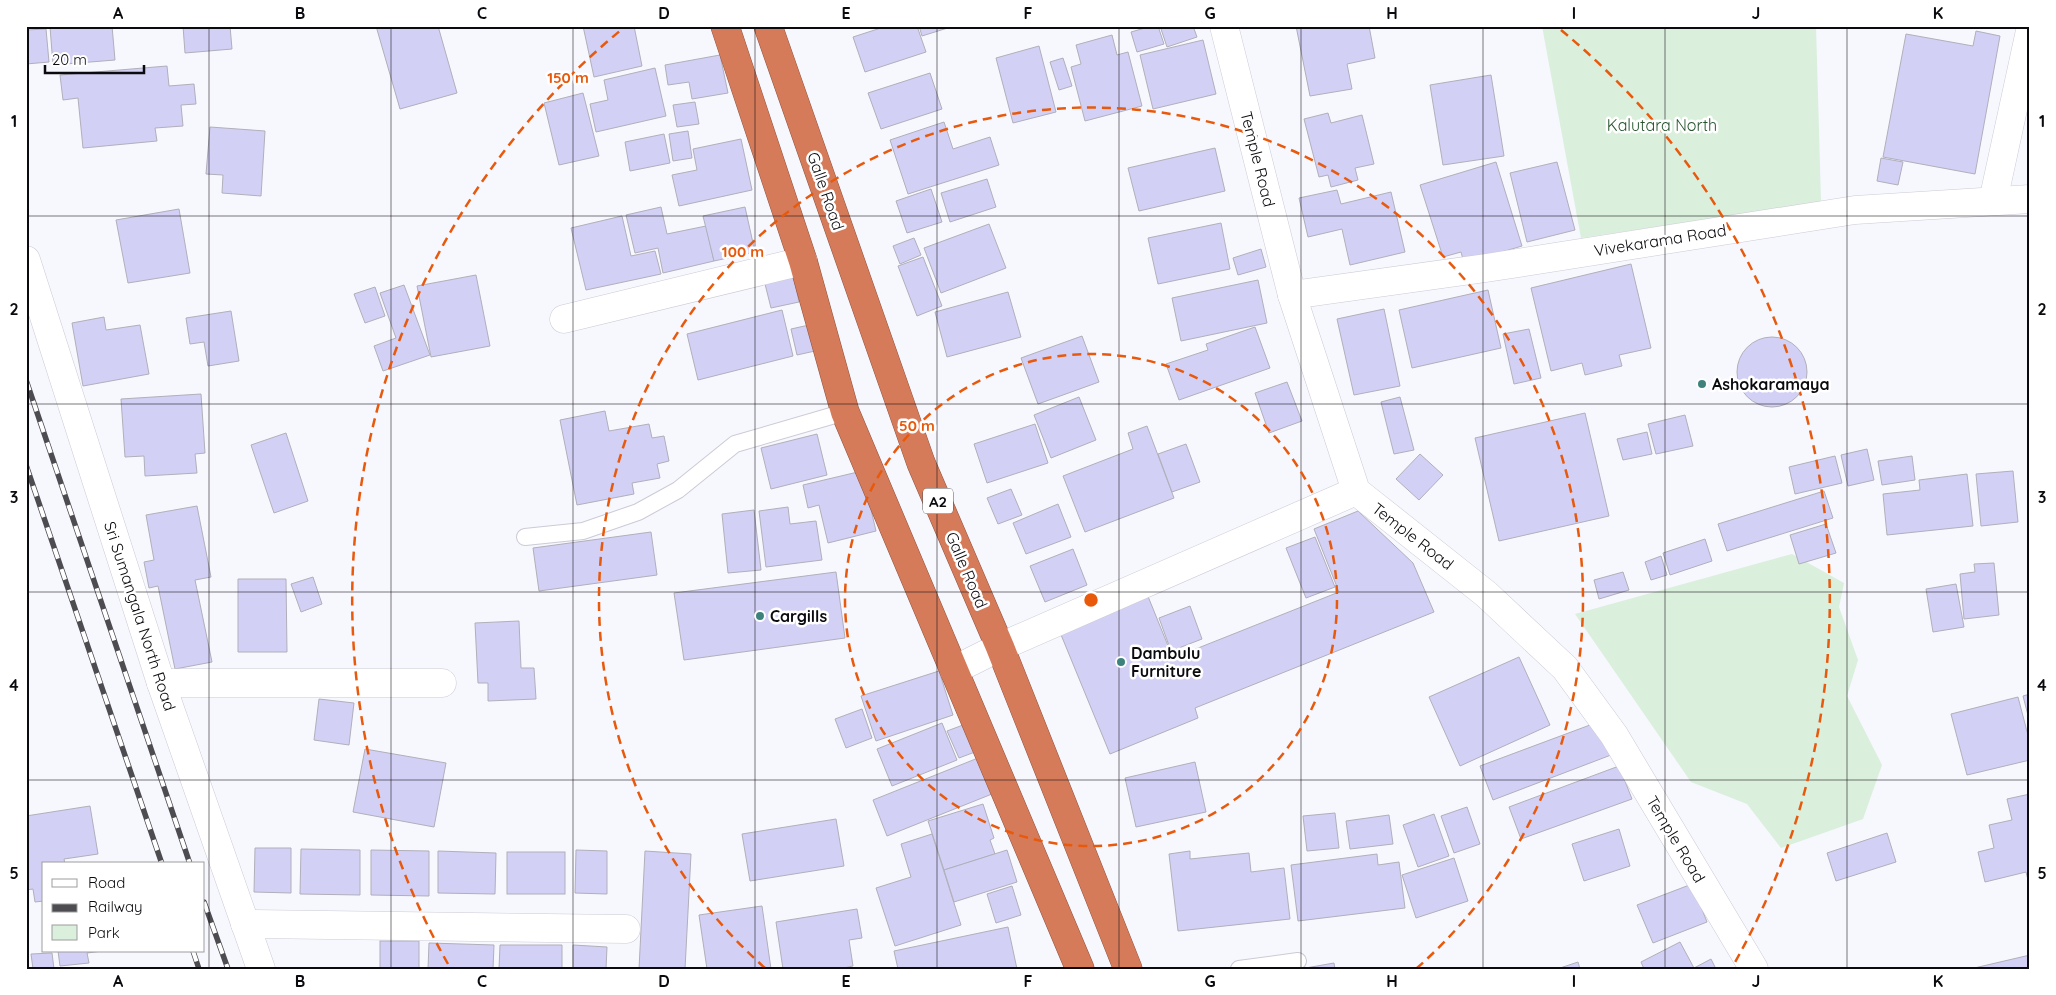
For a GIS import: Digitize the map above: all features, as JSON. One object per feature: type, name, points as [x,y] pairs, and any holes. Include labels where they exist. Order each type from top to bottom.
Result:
[{"type":"highway","points":[[725,26],[804,261],[845,412],[1080,969]]},
{"type":"highway","name":"Galle Road","points":[[768,26],[922,463],[1000,647],[1128,969]]},
{"type":"street","name":"Temple Road","points":[[1224,26],[1292,295],[1356,491],[1486,594],[1565,668],[1614,734],[1754,969]]},
{"type":"street","points":[[1993,201],[2030,31]]},
{"type":"street","name":"Vivekarama Road","points":[[1292,295],[1486,268],[1855,210],[2030,199]]},
{"type":"street","name":"Sri Sumangala North Road","points":[[26,260],[161,683],[261,969]]},
{"type":"street","points":[[564,319],[804,261]]},
{"type":"street","points":[[954,670],[1000,647],[1356,491]]},
{"type":"street","points":[[161,683],[442,683]]},
{"type":"street","points":[[245,924],[626,929]]},
{"type":"lane","points":[[526,537],[583,531],[638,512],[678,490],[735,444],[845,412]]},
{"type":"lane","points":[[1239,969],[1298,961]]},
{"type":"green space","name":"Kalutara North","points":[[1542,26],[1816,26],[1821,202],[1581,238]]},
{"type":"green space","points":[[1792,554],[1844,583],[1839,607],[1858,660],[1847,696],[1882,765],[1863,819],[1781,848],[1747,804],[1691,782],[1575,614]]},
{"type":"building","points":[[112,26],[115,60],[53,65],[50,27]]},
{"type":"building","points":[[183,26],[230,26],[232,49],[185,53]]},
{"type":"building","points":[[376,26],[438,26],[457,93],[400,109]]},
{"type":"building","points":[[583,26],[634,26],[642,66],[594,77]]},
{"type":"building","points":[[887,26],[917,26],[926,52],[865,72],[853,37]]},
{"type":"building","points":[[919,26],[954,26],[922,36]]},
{"type":"building","points":[[1158,26],[1164,44],[1137,52],[1131,32]]},
{"type":"building","points":[[1160,26],[1193,26],[1197,37],[1167,47]]},
{"type":"building","points":[[1296,26],[1369,26],[1375,58],[1347,64],[1352,89],[1310,96]]},
{"type":"building","points":[[46,29],[49,62],[26,64],[26,30]]},
{"type":"building","points":[[1976,31],[2000,36],[1975,174],[1883,157],[1906,34],[1973,46]]},
{"type":"building","points":[[1112,35],[1117,55],[1128,52],[1142,106],[1085,121],[1071,67],[1081,64],[1076,45]]},
{"type":"building","points":[[1203,40],[1216,94],[1153,109],[1140,55]]},
{"type":"building","points":[[1039,46],[1056,112],[1013,123],[996,58]]},
{"type":"building","points":[[720,55],[728,93],[692,99],[689,82],[668,85],[665,65]]},
{"type":"building","points":[[1063,58],[1072,86],[1059,90],[1050,62]]},
{"type":"building","points":[[167,66],[169,86],[194,84],[196,104],[181,105],[183,126],[155,128],[157,141],[83,148],[78,98],[63,100],[60,75]]},
{"type":"building","points":[[655,68],[666,116],[596,132],[590,104],[608,100],[604,80]]},
{"type":"building","points":[[930,73],[942,109],[881,129],[868,93]]},
{"type":"building","points":[[1491,75],[1504,156],[1443,165],[1430,85]]},
{"type":"building","points":[[583,93],[599,156],[559,165],[544,103]]},
{"type":"building","points":[[695,102],[699,124],[677,127],[673,105]]},
{"type":"building","points":[[1328,113],[1331,123],[1362,115],[1374,164],[1355,168],[1358,180],[1331,187],[1328,175],[1319,177],[1304,119]]},
{"type":"building","points":[[944,122],[953,149],[990,137],[999,165],[908,194],[890,140]]},
{"type":"building","points":[[210,127],[265,131],[261,196],[222,193],[223,175],[206,174]]},
{"type":"building","points":[[688,131],[692,158],[673,161],[669,134]]},
{"type":"building","points":[[664,134],[670,163],[630,171],[625,142]]},
{"type":"building","points":[[741,139],[752,190],[679,206],[672,175],[697,170],[693,149]]},
{"type":"building","points":[[1215,148],[1225,191],[1139,211],[1128,168]]},
{"type":"building","points":[[1881,158],[1903,162],[1898,185],[1877,181]]},
{"type":"building","points":[[1496,162],[1522,246],[1464,263],[1461,252],[1443,257],[1420,185]]},
{"type":"building","points":[[1557,162],[1575,230],[1527,242],[1510,173]]},
{"type":"building","points":[[987,179],[996,207],[950,222],[941,193]]},
{"type":"building","points":[[931,189],[942,222],[907,233],[896,201]]},
{"type":"building","points":[[1337,190],[1341,204],[1391,192],[1405,252],[1350,265],[1342,229],[1308,237],[1299,198]]},
{"type":"building","points":[[661,207],[667,234],[706,226],[714,261],[663,273],[658,248],[635,253],[626,215]]},
{"type":"building","points":[[745,207],[755,252],[714,261],[703,216]]},
{"type":"building","points":[[179,209],[190,273],[128,283],[116,220]]},
{"type":"building","points":[[622,216],[631,256],[655,251],[661,274],[586,290],[571,228]]},
{"type":"building","points":[[1221,223],[1230,269],[1158,284],[1148,238]]},
{"type":"building","points":[[989,224],[1006,268],[941,293],[924,248]]},
{"type":"building","points":[[914,238],[921,255],[900,264],[893,246]]},
{"type":"building","points":[[1261,249],[1266,267],[1238,275],[1233,258]]},
{"type":"building","points":[[923,257],[942,306],[917,316],[898,266]]},
{"type":"building","points":[[1631,264],[1651,348],[1619,355],[1622,366],[1585,375],[1582,363],[1551,371],[1531,288]]},
{"type":"building","points":[[793,274],[799,302],[771,308],[764,280]]},
{"type":"building","points":[[476,275],[490,346],[431,357],[417,286]]},
{"type":"building","points":[[1258,280],[1267,323],[1181,341],[1172,298]]},
{"type":"building","points":[[404,285],[430,355],[383,371],[374,346],[396,338],[380,293]]},
{"type":"building","points":[[375,287],[385,316],[365,323],[354,294]]},
{"type":"building","points":[[1488,290],[1501,348],[1412,368],[1399,310]]},
{"type":"building","points":[[1008,292],[1021,337],[947,357],[935,312]]},
{"type":"building","points":[[1384,309],[1400,386],[1354,395],[1337,319]]},
{"type":"building","points":[[782,310],[793,356],[698,380],[687,334]]},
{"type":"building","points":[[231,311],[239,361],[208,366],[204,342],[190,344],[186,318]]},
{"type":"building","points":[[104,317],[106,330],[140,325],[149,374],[83,386],[72,323]]},
{"type":"building","points":[[809,325],[815,351],[797,355],[791,329]]},
{"type":"building","points":[[1255,327],[1270,368],[1179,400],[1166,364],[1208,350],[1206,344]]},
{"type":"building","points":[[1529,329],[1541,378],[1514,384],[1503,334]]},
{"type":"building","points":[[1082,336],[1099,382],[1038,404],[1021,358]]},
{"type":"building","points":[[1779,337],[1792,343],[1801,352],[1805,358],[1807,372],[1805,386],[1797,397],[1786,405],[1765,407],[1758,405],[1747,397],[1739,386],[1737,365],[1739,358],[1747,347],[1758,339]]},
{"type":"building","points":[[1287,382],[1302,421],[1269,433],[1255,393]]},
{"type":"building","points":[[201,394],[205,453],[195,454],[197,473],[145,476],[144,456],[125,457],[121,399]]},
{"type":"building","points":[[1079,397],[1096,440],[1051,458],[1034,415]]},
{"type":"building","points":[[1400,397],[1414,450],[1394,454],[1381,402]]},
{"type":"building","points":[[605,411],[609,431],[649,424],[652,438],[664,436],[669,461],[657,464],[660,478],[632,483],[634,494],[577,505],[560,420]]},
{"type":"building","points":[[1585,413],[1609,516],[1499,541],[1475,438]]},
{"type":"building","points":[[1685,415],[1693,446],[1656,454],[1648,424]]},
{"type":"building","points":[[1035,424],[1048,463],[987,483],[974,444]]},
{"type":"building","points":[[1147,426],[1174,498],[1085,532],[1063,476],[1133,449],[1128,433]]},
{"type":"building","points":[[1647,432],[1652,454],[1623,460],[1617,439]]},
{"type":"building","points":[[286,433],[308,501],[274,513],[251,445]]},
{"type":"building","points":[[817,434],[827,475],[771,489],[761,448]]},
{"type":"building","points":[[1186,444],[1200,482],[1172,492],[1158,454]]},
{"type":"building","points":[[1867,449],[1874,480],[1848,486],[1841,455]]},
{"type":"building","points":[[1420,454],[1443,475],[1419,500],[1396,479]]},
{"type":"building","points":[[1835,456],[1842,483],[1795,494],[1789,467]]},
{"type":"building","points":[[1912,456],[1915,480],[1882,485],[1878,461]]},
{"type":"building","points":[[862,471],[876,531],[828,543],[819,505],[808,508],[803,485]]},
{"type":"building","points":[[2013,471],[2018,522],[1981,526],[1976,474]]},
{"type":"building","points":[[1967,474],[1973,526],[1887,535],[1883,494],[1920,490],[1919,480]]},
{"type":"building","points":[[1011,489],[1022,515],[998,524],[987,498]]},
{"type":"building","points":[[1824,491],[1833,518],[1727,551],[1718,524]]},
{"type":"building","points":[[1058,504],[1071,537],[1026,554],[1013,523]]},
{"type":"building","points":[[197,506],[211,577],[195,580],[212,662],[175,669],[158,586],[149,588],[144,562],[154,560],[146,515]]},
{"type":"building","points":[[788,507],[790,524],[816,521],[822,560],[766,567],[759,511]]},
{"type":"building","points":[[754,510],[761,570],[728,573],[722,514]]},
{"type":"building","points":[[1358,511],[1413,563],[1434,612],[1195,708],[1198,718],[1110,754],[1057,625],[1145,589],[1173,658],[1339,592],[1314,529]]},
{"type":"building","points":[[1826,524],[1836,553],[1799,564],[1790,535]]},
{"type":"building","points":[[651,532],[657,575],[539,591],[533,548]]},
{"type":"building","points":[[1315,537],[1335,587],[1306,598],[1286,548]]},
{"type":"building","points":[[1705,539],[1712,561],[1670,575],[1663,553]]},
{"type":"building","points":[[1073,549],[1087,585],[1045,602],[1030,566]]},
{"type":"building","points":[[1661,556],[1667,575],[1651,580],[1645,562]]},
{"type":"building","points":[[1994,563],[1999,615],[1964,619],[1960,574],[1975,572],[1974,564]]},
{"type":"building","name":"Cargills","points":[[836,572],[845,638],[684,660],[674,593]]},
{"type":"building","points":[[1623,572],[1629,590],[1599,599],[1594,580]]},
{"type":"building","points":[[313,577],[322,604],[301,612],[291,584]]},
{"type":"building","points":[[238,579],[286,579],[287,652],[238,652]]},
{"type":"building","points":[[1956,584],[1964,627],[1933,632],[1926,589]]},
{"type":"building","points":[[1190,606],[1202,639],[1171,651],[1159,618]]},
{"type":"building","points":[[519,621],[521,668],[534,668],[536,699],[488,701],[488,683],[478,683],[475,623]]},
{"type":"building","points":[[1519,657],[1550,725],[1460,766],[1429,697]]},
{"type":"building","points":[[939,671],[953,715],[876,741],[861,696]]},
{"type":"building","points":[[2030,694],[2030,723],[2023,696]]},
{"type":"building","points":[[2018,697],[2030,743],[2030,760],[1967,775],[1951,714]]},
{"type":"building","points":[[319,699],[354,703],[349,745],[314,740]]},
{"type":"building","points":[[862,709],[872,738],[846,748],[835,719]]},
{"type":"building","points":[[1598,722],[1611,755],[1493,800],[1480,766]]},
{"type":"building","points":[[942,723],[957,760],[892,786],[877,749]]},
{"type":"building","points":[[963,725],[975,752],[959,758],[947,731]]},
{"type":"building","points":[[365,749],[446,763],[434,827],[353,812]]},
{"type":"building","points":[[978,758],[992,794],[887,836],[873,800]]},
{"type":"building","points":[[1195,762],[1206,812],[1136,827],[1125,778]]},
{"type":"building","points":[[1619,766],[1632,799],[1521,839],[1509,807]]},
{"type":"building","points":[[2030,794],[2030,888],[2026,872],[1985,882],[1978,852],[1994,848],[1989,825],[2012,820],[2007,799]]},
{"type":"building","points":[[983,804],[994,838],[990,840],[995,854],[944,870],[928,821]]},
{"type":"building","points":[[90,806],[98,854],[64,859],[65,862],[42,862],[42,901],[35,902],[33,889],[26,890],[26,816]]},
{"type":"building","points":[[1467,807],[1480,844],[1454,853],[1441,816]]},
{"type":"building","points":[[1335,813],[1339,848],[1307,851],[1303,816]]},
{"type":"building","points":[[1434,814],[1449,856],[1418,867],[1403,825]]},
{"type":"building","points":[[1389,815],[1393,844],[1350,849],[1346,821]]},
{"type":"building","points":[[836,819],[844,866],[750,881],[742,834]]},
{"type":"building","points":[[1619,829],[1630,866],[1584,881],[1572,844]]},
{"type":"building","points":[[1887,833],[1896,862],[1836,881],[1827,853]]},
{"type":"building","points":[[932,834],[961,925],[895,946],[876,888],[911,877],[901,844]]},
{"type":"building","points":[[255,848],[291,848],[291,893],[254,892]]},
{"type":"building","points":[[301,849],[360,850],[360,895],[300,894]]},
{"type":"building","points":[[371,850],[429,851],[429,896],[371,895]]},
{"type":"building","points":[[576,850],[607,851],[607,894],[575,893]]},
{"type":"building","points":[[1007,850],[1017,882],[954,902],[944,870]]},
{"type":"building","points":[[438,851],[496,853],[495,894],[438,893]]},
{"type":"building","points":[[645,851],[691,854],[685,969],[639,969]]},
{"type":"building","points":[[1190,851],[1190,859],[1249,853],[1251,872],[1284,868],[1290,919],[1178,931],[1169,854]]},
{"type":"building","points":[[507,852],[565,852],[565,894],[507,894]]},
{"type":"building","points":[[1377,854],[1378,865],[1399,862],[1405,908],[1298,921],[1291,865]]},
{"type":"building","points":[[1454,858],[1468,901],[1416,918],[1402,875]]},
{"type":"building","points":[[1692,884],[1707,922],[1653,943],[1637,905]]},
{"type":"building","points":[[1012,886],[1021,915],[996,923],[987,894]]},
{"type":"building","points":[[762,906],[771,969],[707,969],[699,915]]},
{"type":"building","points":[[857,909],[862,938],[849,940],[853,966],[839,969],[783,969],[776,922]]},
{"type":"building","points":[[1008,927],[1017,969],[898,969],[894,951]]},
{"type":"building","points":[[380,941],[419,941],[419,969],[380,969]]},
{"type":"building","points":[[1680,942],[1694,968],[1711,959],[1716,969],[1644,969],[1641,962]]},
{"type":"building","points":[[429,943],[494,945],[493,969],[428,969]]},
{"type":"building","points":[[500,945],[562,945],[562,969],[499,969]]},
{"type":"building","points":[[573,945],[607,947],[606,969],[573,969]]},
{"type":"building","points":[[58,952],[94,952],[87,953],[89,963],[60,966]]},
{"type":"building","points":[[52,953],[54,969],[33,969],[31,954]]},
{"type":"building","points":[[2030,955],[2030,969],[1970,969]]},
{"type":"building","points":[[1578,962],[1580,969],[1557,969]]},
{"type":"building","points":[[1334,963],[1335,969],[1300,969]]},
{"type":"railway","points":[[26,380],[189,862]]},
{"type":"railway","points":[[26,465],[161,862]]},
{"type":"railway","points":[[205,905],[228,969]]},
{"type":"railway","points":[[193,952],[199,969]]},
{"type":"place","name":"Ashokaramaya","points":[[1702,384]]},
{"type":"place","name":"Cargills","points":[[760,616]]},
{"type":"place","name":"Dambulu Furniture","points":[[1121,662]]}]
